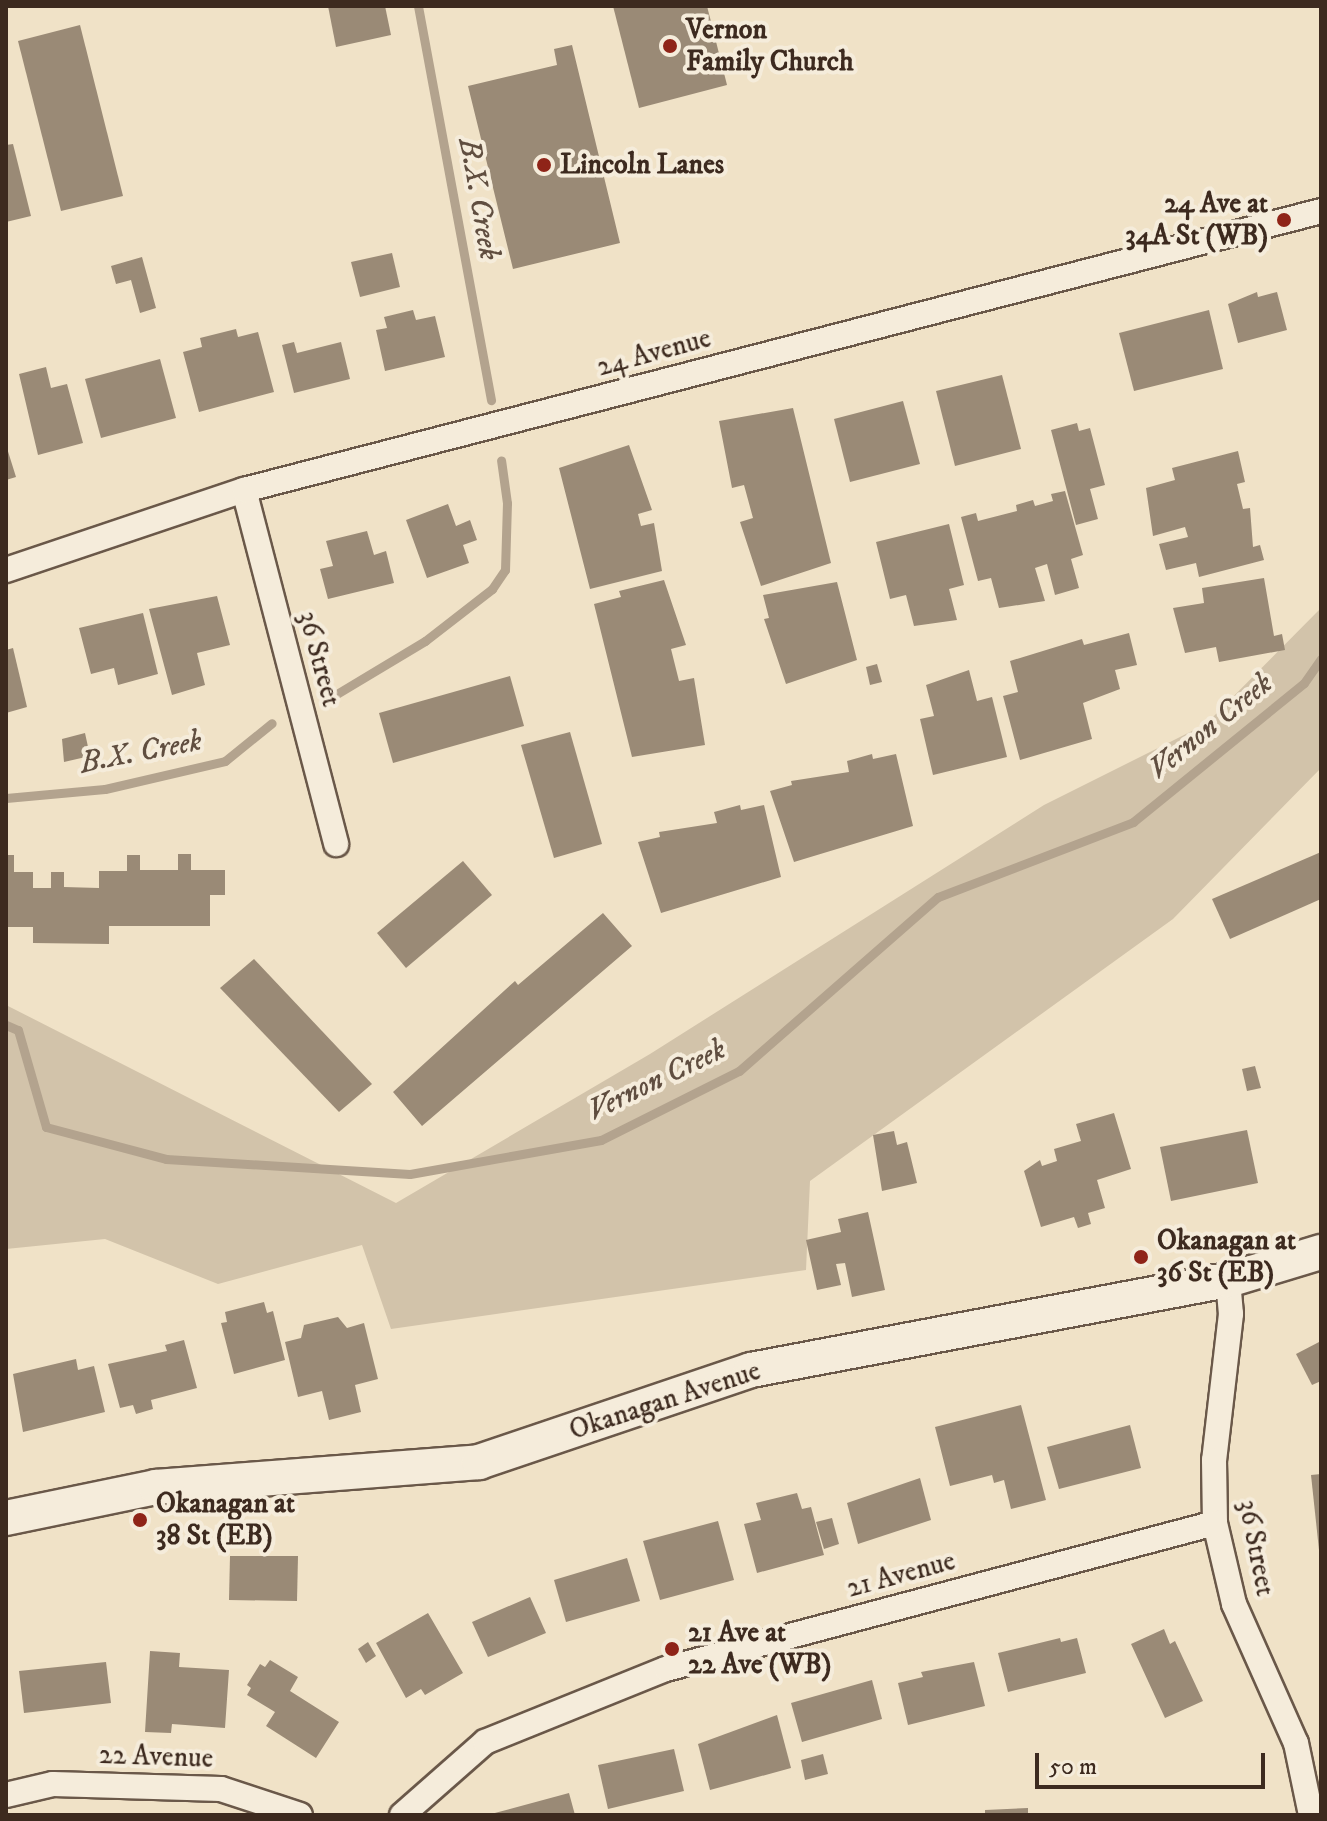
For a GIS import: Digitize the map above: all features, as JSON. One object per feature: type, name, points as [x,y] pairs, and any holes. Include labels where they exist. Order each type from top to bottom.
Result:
[{"type":"street","name":"24 Avenue","points":[[6,570],[244,490],[1321,211]]},
{"type":"street","name":"36 Street","points":[[244,490],[336,844]]},
{"type":"street","name":"Okanagan Avenue","points":[[6,1518],[156,1487],[479,1462],[751,1370],[1228,1280],[1321,1252]]},
{"type":"street","name":"36 Street","points":[[1228,1280],[1231,1314],[1214,1460],[1215,1523],[1234,1604],[1296,1743],[1311,1815]]},
{"type":"street","name":"21 Avenue","points":[[402,1815],[485,1742],[666,1669],[1215,1523]]},
{"type":"street","name":"22 Avenue","points":[[6,1795],[53,1784],[221,1789],[300,1815]]},
{"type":"shaded area","points":[[1321,608],[1321,768],[1173,919],[810,1181],[806,1270],[391,1329],[362,1245],[218,1284],[105,1239],[6,1249],[6,1005],[396,1203],[650,1054],[1044,805],[1206,724]]},
{"type":"building","points":[[328,6],[385,6],[391,35],[336,47]]},
{"type":"building","name":"Vernon Family Church","points":[[613,6],[707,6],[727,85],[639,108]]},
{"type":"building","points":[[80,25],[123,196],[61,211],[18,41]]},
{"type":"building","name":"Lincoln Lanes","points":[[572,45],[620,243],[513,269],[468,86],[557,65],[554,49]]},
{"type":"building","points":[[13,144],[31,216],[6,222],[6,145]]},
{"type":"building","points":[[392,253],[400,287],[360,297],[351,262]]},
{"type":"building","points":[[142,257],[156,308],[140,313],[131,280],[116,284],[111,266]]},
{"type":"building","points":[[1257,292],[1258,297],[1277,292],[1287,330],[1238,343],[1228,304]]},
{"type":"building","points":[[413,310],[416,320],[435,316],[445,357],[385,371],[376,330],[387,328],[384,317]]},
{"type":"building","points":[[1209,310],[1223,369],[1134,391],[1119,333]]},
{"type":"building","points":[[236,329],[238,337],[258,332],[274,392],[199,412],[183,352],[202,347],[200,338]]},
{"type":"building","points":[[294,342],[297,353],[341,342],[350,379],[294,393],[282,345]]},
{"type":"building","points":[[160,359],[176,418],[101,438],[85,379]]},
{"type":"building","points":[[46,367],[51,388],[67,384],[83,443],[38,455],[19,374]]},
{"type":"building","points":[[1002,375],[1021,449],[955,466],[936,391]]},
{"type":"building","points":[[903,401],[920,464],[850,482],[834,419]]},
{"type":"building","points":[[793,408],[831,563],[761,586],[740,522],[753,518],[744,485],[732,488],[719,421]]},
{"type":"building","points":[[1077,423],[1079,431],[1090,428],[1105,485],[1090,489],[1098,519],[1076,525],[1051,430]]},
{"type":"building","points":[[6,445],[16,477],[6,480]]},
{"type":"building","points":[[629,445],[652,510],[638,514],[641,526],[654,523],[662,571],[590,589],[559,468]]},
{"type":"building","points":[[1238,451],[1245,482],[1237,484],[1243,509],[1250,508],[1253,547],[1260,545],[1264,560],[1199,577],[1196,563],[1166,570],[1159,544],[1188,537],[1185,527],[1153,536],[1146,488],[1175,480],[1172,468]]},
{"type":"building","points":[[1065,491],[1083,555],[1071,559],[1079,588],[1055,595],[1047,564],[1035,568],[1045,601],[999,608],[991,578],[978,581],[961,517],[976,513],[978,521],[1017,511],[1016,505],[1033,500],[1035,506],[1053,501],[1051,494]]},
{"type":"building","points":[[448,504],[456,526],[470,520],[477,540],[463,545],[469,563],[427,578],[406,520]]},
{"type":"building","points":[[949,524],[964,585],[949,589],[957,620],[914,626],[906,595],[890,599],[876,542]]},
{"type":"building","points":[[367,531],[374,555],[386,551],[394,583],[328,599],[320,569],[333,566],[326,541]]},
{"type":"building","points":[[1264,578],[1274,636],[1282,634],[1285,650],[1219,662],[1216,647],[1185,653],[1173,608],[1204,603],[1202,588]]},
{"type":"building","points":[[664,580],[686,645],[671,649],[679,681],[694,678],[705,745],[632,757],[594,604],[621,597],[619,591]]},
{"type":"building","points":[[837,582],[857,660],[786,684],[764,619],[769,618],[763,595]]},
{"type":"building","points":[[217,596],[230,645],[197,653],[205,685],[172,695],[149,609]]},
{"type":"building","points":[[143,613],[158,674],[118,685],[114,668],[91,674],[79,628]]},
{"type":"building","points":[[1129,633],[1137,665],[1115,670],[1120,689],[1083,703],[1092,739],[1020,760],[1003,696],[1018,692],[1010,661],[1082,639],[1084,645]]},
{"type":"building","points":[[13,648],[27,707],[6,713],[6,650]]},
{"type":"building","points":[[877,664],[882,682],[870,685],[866,667]]},
{"type":"building","points":[[969,670],[977,701],[992,697],[1007,757],[933,775],[920,719],[934,716],[926,685]]},
{"type":"building","points":[[510,676],[524,726],[393,763],[379,713]]},
{"type":"building","points":[[570,732],[602,844],[554,858],[521,745]]},
{"type":"building","points":[[85,733],[90,756],[64,762],[62,739]]},
{"type":"building","points":[[872,754],[873,759],[896,754],[913,826],[794,862],[770,791],[792,785],[791,781],[849,772],[847,761]]},
{"type":"building","points":[[740,805],[741,810],[764,805],[781,877],[661,913],[638,842],[660,837],[659,832],[717,823],[714,812]]},
{"type":"building","points":[[1321,852],[1321,899],[1230,939],[1212,899]]},
{"type":"building","points":[[178,854],[191,854],[191,870],[225,870],[225,895],[210,895],[210,926],[109,926],[109,944],[33,943],[33,927],[6,927],[6,855],[14,855],[14,872],[33,872],[33,888],[51,888],[51,872],[64,872],[64,887],[99,888],[99,871],[127,871],[127,855],[140,855],[140,870],[178,870]]},
{"type":"building","points":[[463,861],[492,895],[406,968],[377,933]]},
{"type":"building","points":[[603,913],[632,946],[422,1126],[393,1092],[515,981],[518,985]]},
{"type":"building","points":[[254,959],[372,1084],[339,1112],[220,988]]},
{"type":"building","points":[[1255,1066],[1261,1088],[1247,1091],[1242,1069]]},
{"type":"building","points":[[1114,1113],[1131,1169],[1097,1180],[1105,1208],[1088,1213],[1091,1224],[1078,1228],[1074,1217],[1041,1227],[1024,1171],[1040,1160],[1042,1166],[1057,1161],[1054,1149],[1081,1141],[1076,1124]]},
{"type":"building","points":[[1247,1130],[1258,1183],[1171,1201],[1160,1147]]},
{"type":"building","points":[[894,1131],[897,1145],[907,1142],[917,1183],[882,1191],[873,1135]]},
{"type":"building","points":[[868,1212],[885,1290],[852,1297],[845,1263],[836,1264],[841,1285],[817,1290],[806,1240],[841,1232],[838,1219]]},
{"type":"building","points":[[264,1302],[267,1313],[273,1311],[285,1360],[234,1374],[221,1323],[227,1322],[225,1312]]},
{"type":"building","points":[[338,1317],[347,1328],[364,1323],[378,1379],[355,1385],[361,1412],[329,1420],[322,1391],[298,1397],[285,1342],[301,1338],[304,1325]]},
{"type":"building","points":[[184,1340],[197,1388],[151,1400],[153,1409],[136,1414],[133,1405],[120,1408],[108,1364],[167,1351],[165,1345]]},
{"type":"building","points":[[1321,1341],[1321,1381],[1312,1385],[1296,1354]]},
{"type":"building","points":[[76,1359],[78,1370],[94,1366],[105,1412],[23,1432],[13,1374]]},
{"type":"building","points":[[1021,1405],[1046,1500],[1011,1509],[1004,1480],[994,1483],[992,1475],[950,1486],[935,1427]]},
{"type":"building","points":[[1130,1425],[1141,1468],[1059,1489],[1047,1447]]},
{"type":"building","points":[[1321,1474],[1321,1550],[1319,1550],[1311,1475]]},
{"type":"building","points":[[920,1478],[931,1520],[858,1544],[847,1503]]},
{"type":"building","points":[[797,1493],[802,1509],[811,1507],[824,1555],[757,1573],[744,1524],[761,1520],[756,1503]]},
{"type":"building","points":[[832,1518],[839,1544],[824,1549],[816,1522]]},
{"type":"building","points":[[718,1521],[734,1580],[660,1600],[643,1541]]},
{"type":"building","points":[[230,1556],[298,1556],[297,1601],[229,1600]]},
{"type":"building","points":[[627,1558],[640,1601],[566,1622],[554,1580]]},
{"type":"building","points":[[530,1597],[546,1633],[488,1657],[472,1622]]},
{"type":"building","points":[[428,1613],[463,1673],[425,1695],[421,1689],[406,1698],[376,1643]]},
{"type":"building","points":[[1164,1629],[1170,1644],[1175,1641],[1203,1701],[1165,1718],[1131,1644]]},
{"type":"building","points":[[1060,1638],[1061,1642],[1077,1638],[1086,1673],[1008,1692],[998,1653]]},
{"type":"building","points":[[368,1642],[376,1656],[366,1663],[358,1649]]},
{"type":"building","points":[[150,1651],[180,1653],[179,1667],[229,1670],[225,1728],[172,1724],[171,1733],[145,1732]]},
{"type":"building","points":[[270,1660],[298,1677],[290,1691],[339,1722],[316,1758],[266,1726],[275,1712],[247,1695],[251,1688],[247,1685],[260,1664],[265,1667]]},
{"type":"building","points":[[106,1662],[111,1703],[24,1713],[19,1671]]},
{"type":"building","points":[[974,1662],[985,1706],[908,1725],[898,1683],[923,1677],[921,1672]]},
{"type":"building","points":[[872,1680],[882,1719],[802,1742],[791,1703]]},
{"type":"building","points":[[777,1715],[791,1768],[710,1790],[698,1744]]},
{"type":"building","points":[[674,1749],[684,1791],[608,1809],[598,1765]]},
{"type":"building","points":[[823,1754],[828,1774],[805,1780],[801,1760]]},
{"type":"building","points":[[569,1793],[575,1815],[491,1815],[491,1814]]},
{"type":"building","points":[[1028,1808],[1028,1815],[985,1815],[985,1810]]},
{"type":"waterway","name":"B.X. Creek","points":[[418,6],[491,400]]},
{"type":"waterway","name":"B.X. Creek","points":[[330,698],[425,641],[492,589],[505,570],[507,503],[501,460]]},
{"type":"waterway","name":"Vernon Creek","points":[[6,1025],[18,1030],[46,1127],[166,1159],[410,1174],[601,1140],[739,1071],[938,897],[1133,822],[1304,683],[1321,659]]},
{"type":"waterway","name":"B.X. Creek","points":[[6,798],[105,789],[225,761],[272,723]]},
{"type":"place","name":"Vernon Family Church","points":[[670,46]]},
{"type":"place","name":"Lincoln Lanes","points":[[544,165]]},
{"type":"place","name":"24 Ave at 34A St (WB)","points":[[1284,220]]},
{"type":"place","name":"Okanagan at 36 St (EB)","points":[[1141,1257]]},
{"type":"place","name":"Okanagan at 38 St (EB)","points":[[140,1520]]},
{"type":"place","name":"21 Ave at 22 Ave (WB)","points":[[672,1649]]}]
